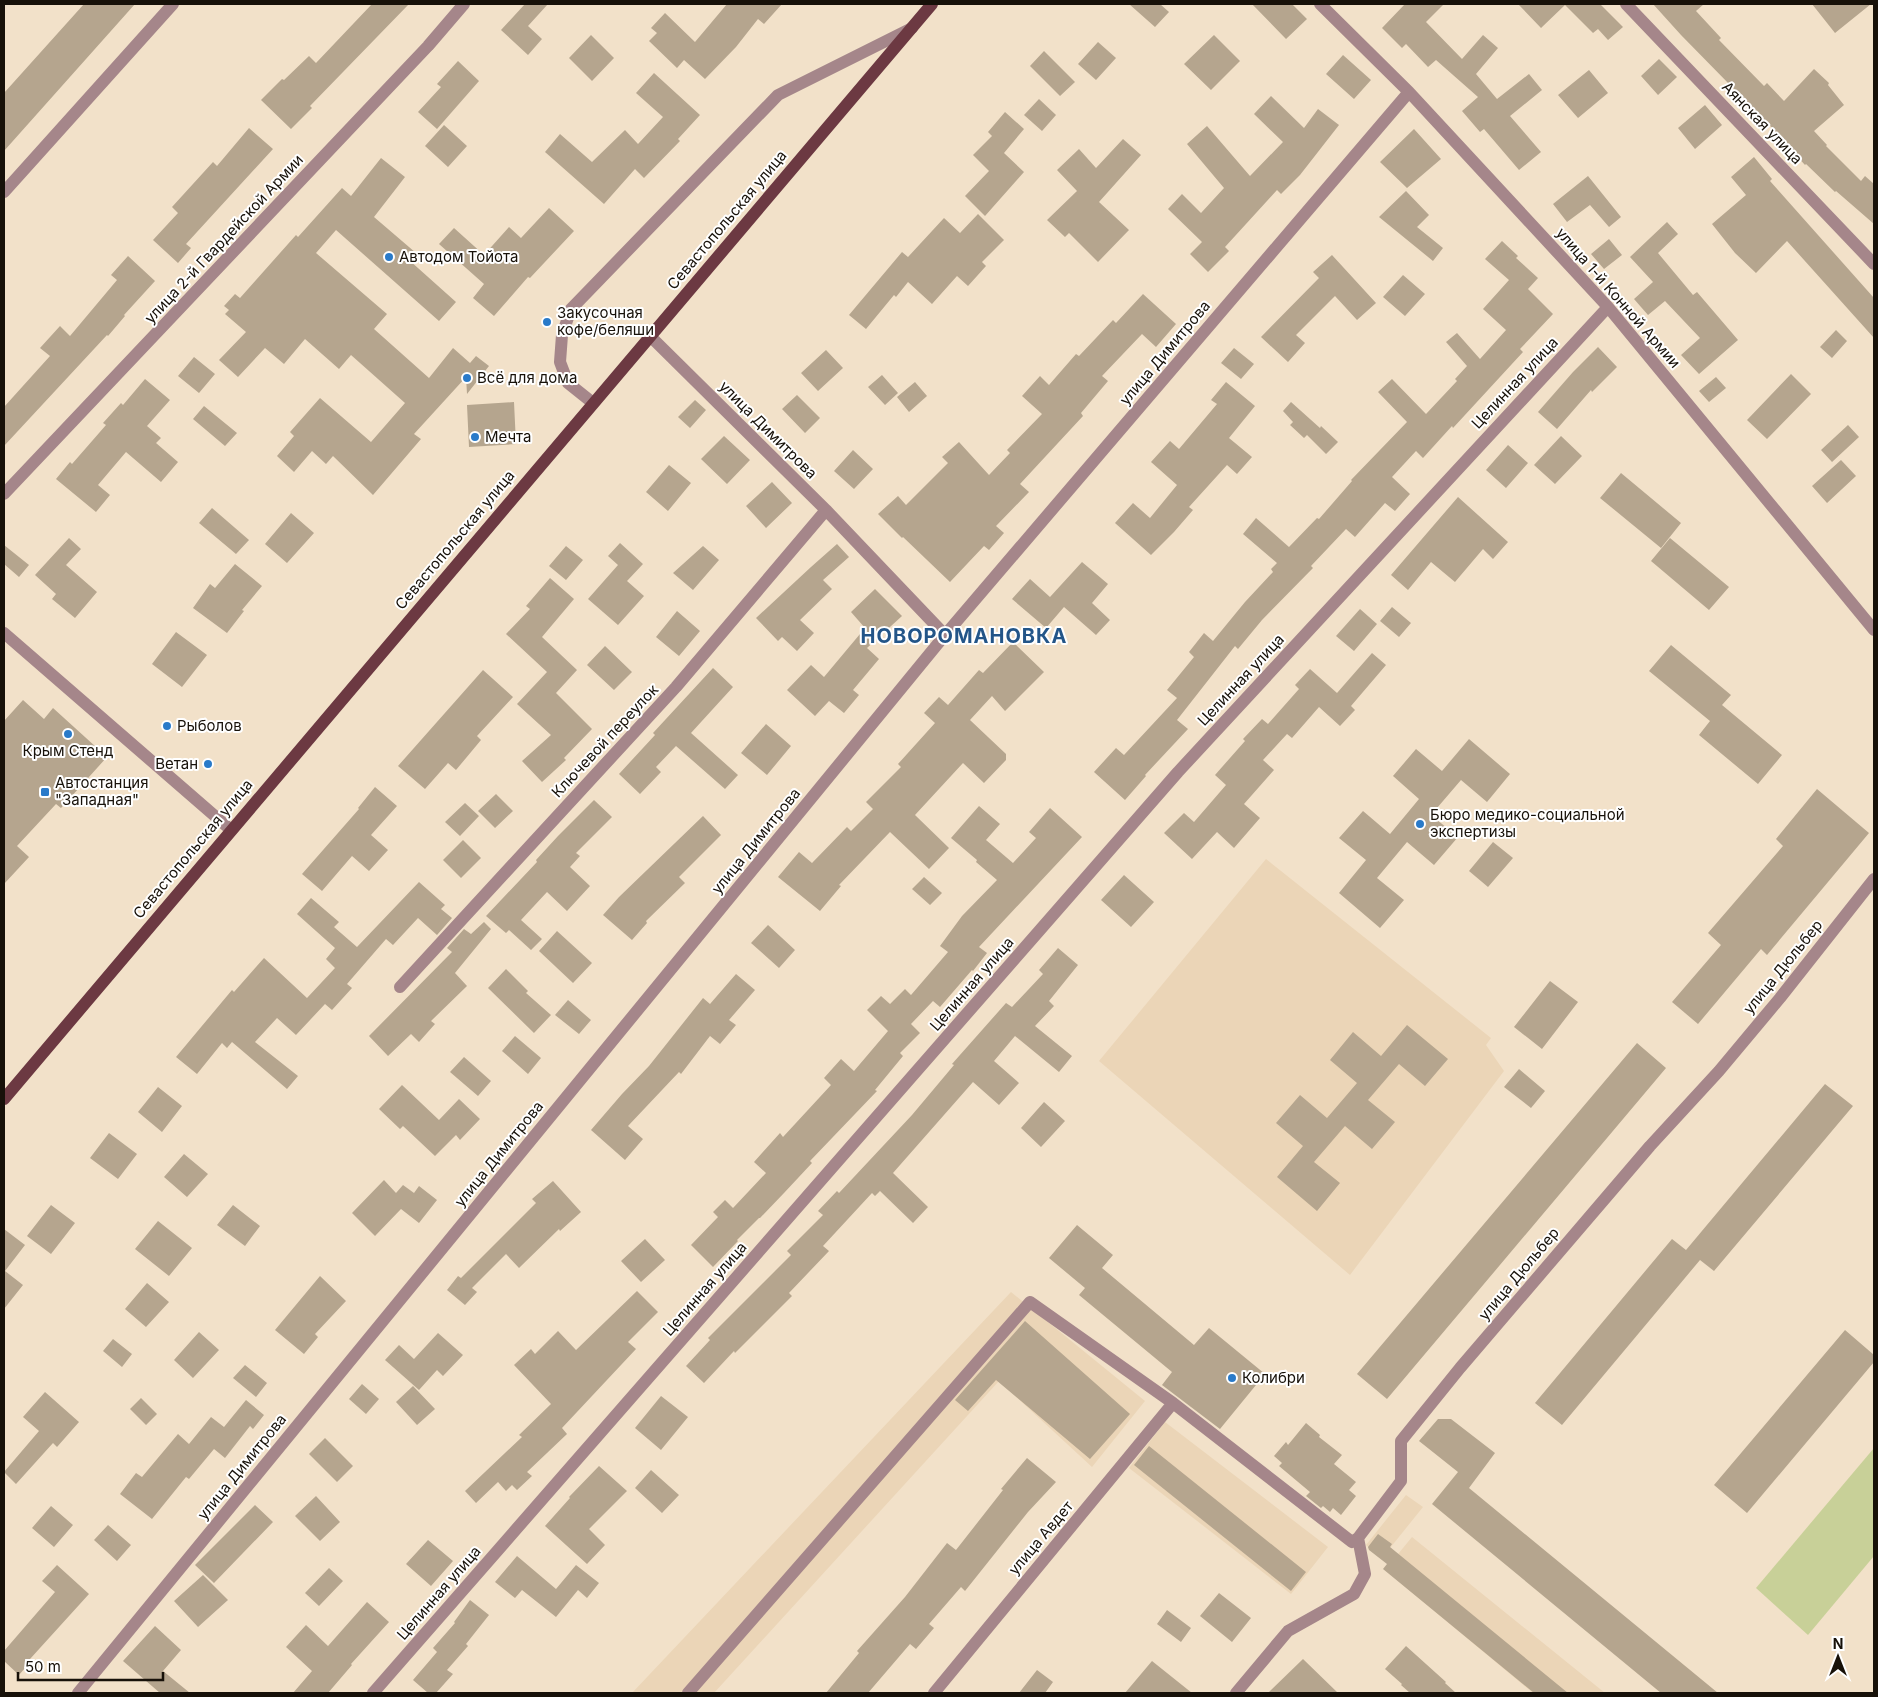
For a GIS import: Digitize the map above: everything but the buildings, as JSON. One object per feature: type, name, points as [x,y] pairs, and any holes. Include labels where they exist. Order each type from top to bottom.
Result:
[{"type":"main road","name":"Севастопольская улица","points":[[4,1099],[932,4]]},
{"type":"street","points":[[4,192],[173,4]]},
{"type":"street","name":"улица 2-й Гвардейской Армии","points":[[4,494],[388,89],[464,4]]},
{"type":"street","name":"улица 1-й Конной Армии","points":[[1320,4],[1409,92],[1608,307],[1874,630]]},
{"type":"street","name":"Аянская улица","points":[[1626,4],[1874,264]]},
{"type":"street","points":[[593,403],[568,383],[560,362],[562,335],[571,309],[778,95],[912,28]]},
{"type":"street","name":"улица Димитрова","points":[[78,1693],[945,635],[1409,92]]},
{"type":"street","name":"Целинная улица","points":[[373,1693],[1178,772],[1608,307]]},
{"type":"street","name":"улица Димитрова","points":[[650,336],[826,510],[945,635]]},
{"type":"street","name":"Ключевой переулок","points":[[400,987],[676,687],[826,510]]},
{"type":"street","points":[[4,633],[231,830]]},
{"type":"street","name":"улица Дюльбер","points":[[1358,1538],[1401,1481],[1401,1441],[1460,1368],[1650,1146],[1719,1071],[1780,998],[1874,879]]},
{"type":"street","points":[[688,1693],[1030,1302],[1173,1403],[1352,1542],[1358,1538],[1365,1574],[1354,1594],[1288,1631],[1236,1693]]},
{"type":"street","name":"улица Авдет","points":[[934,1693],[1173,1403]]},
{"type":"shaded area","points":[[1266,859],[1491,1038],[1486,1045],[1504,1071],[1350,1275],[1099,1061]]},
{"type":"shaded area","points":[[1011,1292],[1145,1401],[1092,1467],[999,1381],[714,1693],[632,1693]]},
{"type":"shaded area","points":[[1165,1422],[1328,1547],[1291,1594],[1129,1468]]},
{"type":"shaded area","points":[[1406,1495],[1423,1507],[1382,1558],[1366,1545]]},
{"type":"shaded area","points":[[1412,1537],[1605,1693],[1533,1693],[1385,1570]]},
{"type":"green space","points":[[1874,1448],[1874,1556],[1808,1635],[1756,1588]]},
{"type":"place","name":"Автодом Тойота","points":[[389,257]]},
{"type":"place","name":"Закусочная кофе/беляши","points":[[547,322]]},
{"type":"place","name":"Всё для дома","points":[[467,378]]},
{"type":"place","name":"Мечта","points":[[475,437]]},
{"type":"place","name":"Рыболов","points":[[167,726]]},
{"type":"place","name":"Крым Стенд","points":[[68,734]]},
{"type":"place","name":"Ветан","points":[[208,764]]},
{"type":"place","name":"Автостанция \"Западная\"","points":[[45,792]]},
{"type":"place","name":"Бюро медико-социальной экспертизы","points":[[1420,824]]},
{"type":"place","name":"Колибри","points":[[1232,1378]]},
{"type":"district","name":"НОВОРОМАНОВКА","points":[[964,636]]}]
